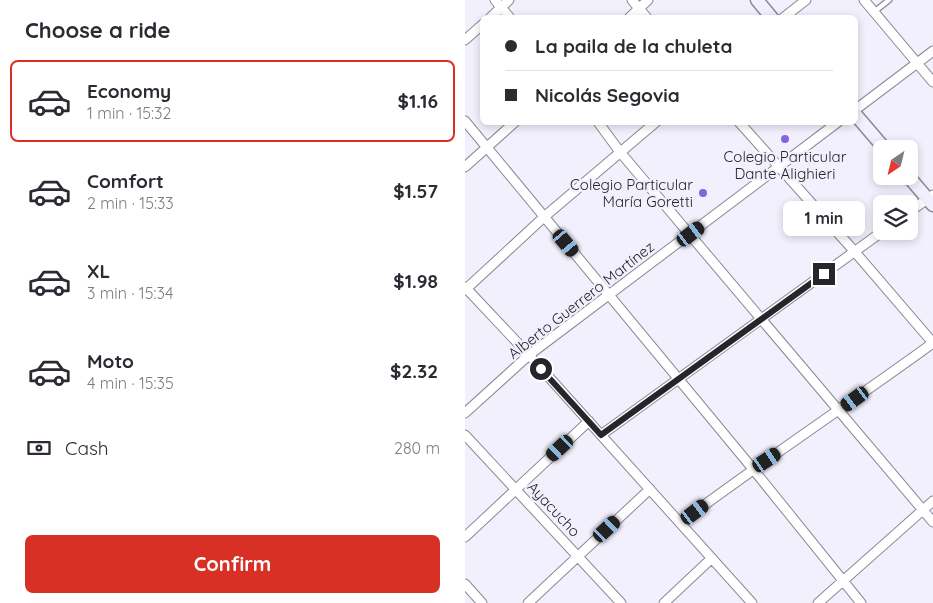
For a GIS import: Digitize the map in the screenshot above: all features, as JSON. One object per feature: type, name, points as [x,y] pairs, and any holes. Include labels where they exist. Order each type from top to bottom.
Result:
[{"type":"main road","points":[[757,0],[770,15]]},
{"type":"main road","points":[[858,118],[877,140]]},
{"type":"main road","points":[[917,185],[931,199]]},
{"type":"street","points":[[492,15],[498,4],[509,0]]},
{"type":"street","points":[[632,0],[645,15]]},
{"type":"street","points":[[632,15],[648,0]]},
{"type":"street","points":[[787,15],[806,0]]},
{"type":"street","points":[[864,0],[933,82]]},
{"type":"street","points":[[498,4],[507,15]]},
{"type":"street","points":[[465,40],[480,27]]},
{"type":"street","points":[[858,108],[933,51]]},
{"type":"street","points":[[465,121],[753,469],[861,603]]},
{"type":"street","points":[[465,167],[512,125]]},
{"type":"street","points":[[599,125],[933,522]]},
{"type":"street","points":[[652,125],[544,217],[466,289],[589,421],[753,603]]},
{"type":"street","points":[[680,523],[753,469],[840,410],[933,343],[742,125]]},
{"type":"street","name":"Alberto Guerrero Martínez","points":[[465,413],[529,356],[834,125]]},
{"type":"street","points":[[918,207],[931,199]]},
{"type":"street","points":[[601,435],[763,320],[873,238]]},
{"type":"street","points":[[465,537],[589,421]]},
{"type":"street","name":"Ayacucho","points":[[465,435],[621,603]]},
{"type":"street","points":[[528,603],[650,489]]},
{"type":"street","points":[[818,603],[933,501]]},
{"type":"street","points":[[664,603],[712,558]]},
{"type":"street","points":[[465,584],[482,603]]},
{"type":"lane","points":[[874,12],[889,0]]},
{"type":"place","name":"Colegio Particular Dante Alighieri","points":[[785,139]]},
{"type":"place","name":"Colegio Particular María Goretti","points":[[703,193]]},
{"type":"route","points":[[541,369],[601,435],[763,320],[824,274]]}]
